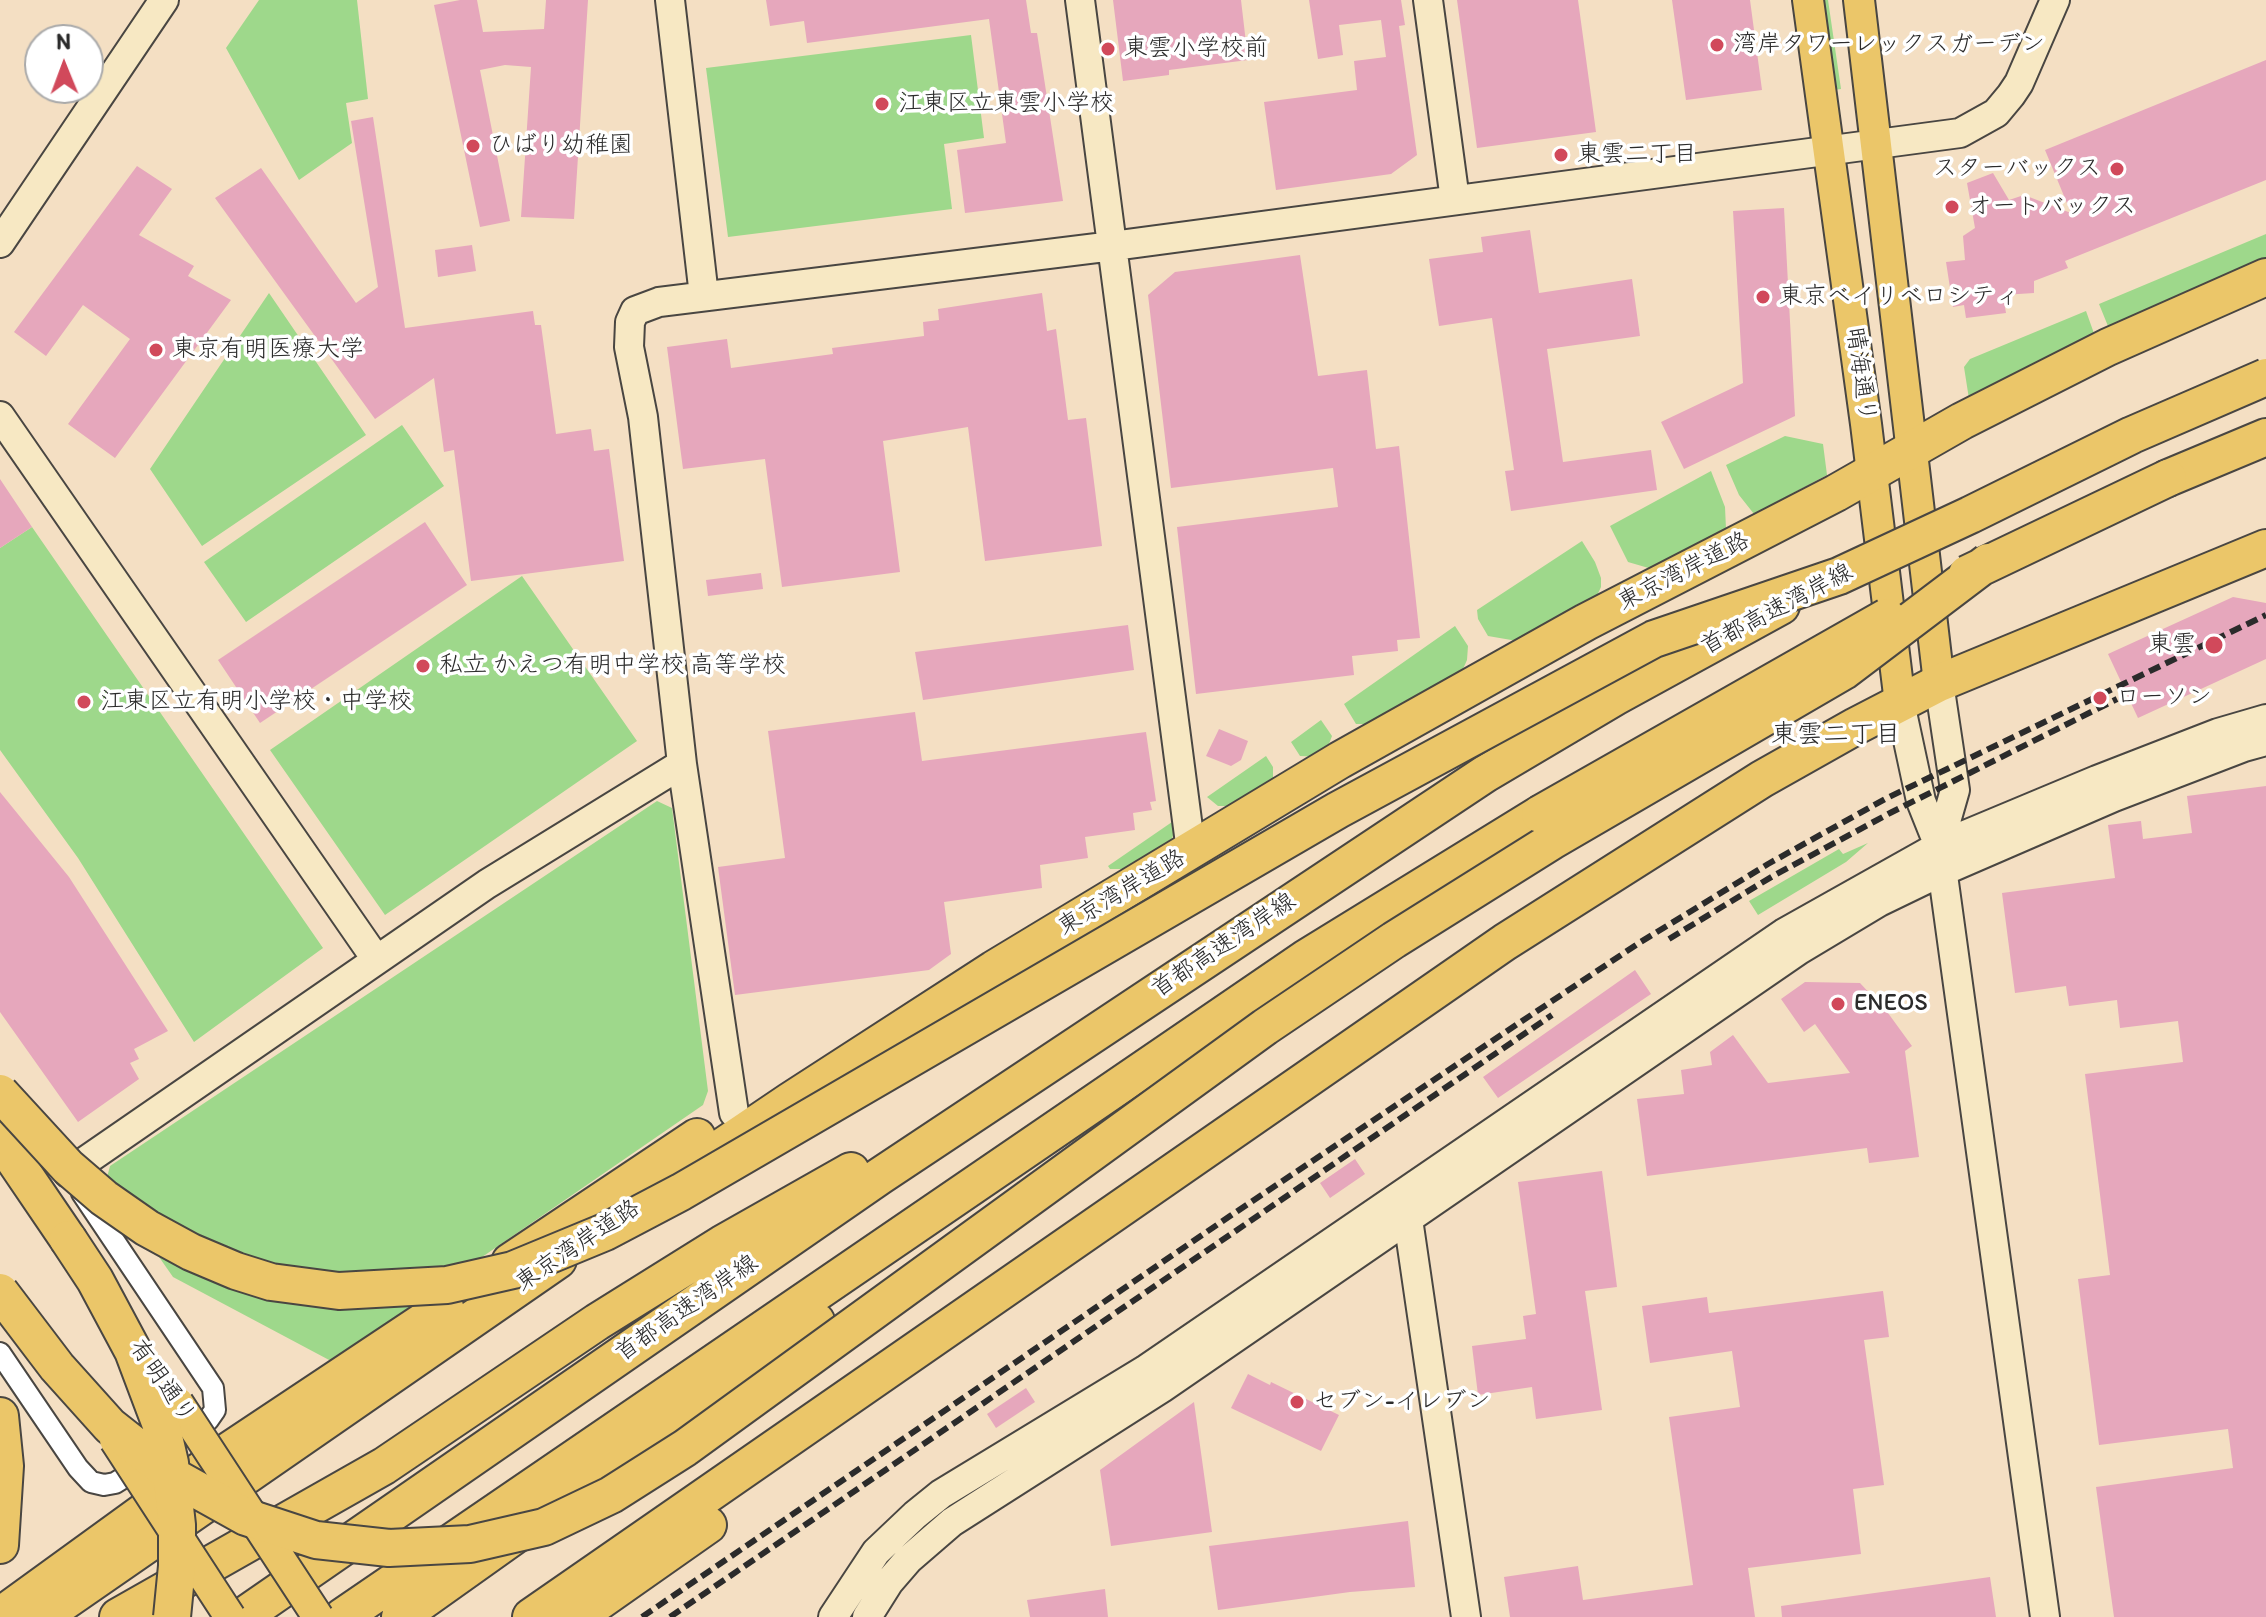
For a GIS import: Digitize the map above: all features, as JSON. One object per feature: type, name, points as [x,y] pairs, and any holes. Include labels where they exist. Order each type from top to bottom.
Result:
[{"type":"highway","name":"東京湾岸道路","points":[[42,1617],[694,1166],[994,969],[1340,760],[1574,629],[1836,493],[1912,448],[2108,347],[2266,277]]},
{"type":"highway","name":"首都高速湾岸線","points":[[242,1617],[880,1176],[1485,774],[1615,697],[1839,576],[2132,435],[2266,377]]},
{"type":"highway","points":[[342,1617],[1306,958],[1540,814],[1831,647],[1988,562],[2168,478],[2266,437]]},
{"type":"highway","points":[[2168,478],[2266,451]]},
{"type":"highway","points":[[531,1617],[1555,909],[1762,779],[1939,683],[2266,548]]},
{"type":"highway","points":[[0,1292],[57,1367],[110,1426],[176,1478],[246,1517],[316,1540],[389,1548],[470,1544],[544,1527],[611,1495],[685,1448],[1265,1027],[1394,940],[1552,841],[1844,671],[1988,562]]},
{"type":"highway","points":[[0,1093],[51,1150],[104,1198],[147,1228],[191,1252],[236,1271],[271,1282],[339,1291],[447,1285],[513,1270],[605,1232],[681,1192],[1298,832],[1654,639],[1839,576]]},
{"type":"highway","points":[[118,1617],[384,1466],[597,1322],[710,1252],[893,1146],[1214,940],[1278,910]]},
{"type":"highway","points":[[400,1617],[927,1243],[1306,958]]},
{"type":"highway","points":[[0,1616],[215,1460],[734,1113],[994,969]]},
{"type":"highway","points":[[0,1139],[95,1280],[133,1351],[162,1428],[170,1463],[177,1525],[172,1617]]},
{"type":"highway","points":[[577,1617],[869,1413],[1052,1280],[1113,1213]]},
{"type":"highway","points":[[0,1416],[5,1466],[0,1545]]},
{"type":"main road","name":"晴海通り","points":[[1808,0],[1900,703]]},
{"type":"main road","name":"晴海通り","points":[[1859,0],[1939,683]]},
{"type":"main road","name":"有明通り","points":[[0,1151],[178,1403],[318,1617]]},
{"type":"main road","points":[[0,1273],[158,1503],[230,1617]]},
{"type":"street","points":[[0,243],[164,0]]},
{"type":"street","points":[[670,0],[704,296]]},
{"type":"street","points":[[1080,0],[1191,851]]},
{"type":"street","points":[[1428,0],[1455,200]]},
{"type":"street","points":[[734,1113],[682,764],[643,417],[629,347],[630,322],[635,311],[644,306],[704,296],[1113,246],[1960,133],[1996,113],[2019,83],[2055,0]]},
{"type":"street","points":[[0,416],[376,959]]},
{"type":"street","points":[[1939,683],[1955,790],[1940,859]]},
{"type":"street","points":[[1900,703],[1921,801],[1940,859],[2045,1617]]},
{"type":"street","points":[[833,1617],[876,1552],[941,1494],[1145,1370],[1784,933],[2097,780],[2218,733],[2266,719]]},
{"type":"street","points":[[867,1617],[889,1582],[908,1560],[952,1522],[1162,1388],[1799,950],[1879,902],[1940,859],[2266,741]]},
{"type":"street","points":[[68,1173],[487,884],[682,764]]},
{"type":"street","points":[[0,1075],[205,1373],[213,1388],[215,1410],[208,1420],[126,1479],[104,1485],[91,1482],[78,1468],[0,1353]]},
{"type":"street","points":[[1408,1219],[1466,1617]]},
{"type":"green space","points":[[259,0],[357,0],[368,99],[346,103],[352,143],[299,180],[226,48]]},
{"type":"green space","points":[[1823,0],[1828,0],[1841,89],[1834,90]]},
{"type":"green space","points":[[971,35],[984,138],[944,144],[952,209],[728,237],[706,68]]},
{"type":"green space","points":[[2266,234],[2266,260],[2110,331],[2099,304]]},
{"type":"green space","points":[[269,293],[366,435],[202,546],[150,469]]},
{"type":"green space","points":[[2086,311],[2096,339],[1969,399],[1964,367],[1970,359]]},
{"type":"green space","points":[[402,425],[444,486],[246,622],[204,562]]},
{"type":"green space","points":[[1785,436],[1823,444],[1827,475],[1754,514],[1739,495],[1726,465]]},
{"type":"green space","points":[[1711,471],[1725,507],[1726,529],[1652,569],[1628,562],[1610,526]]},
{"type":"green space","points":[[32,527],[323,948],[194,1042],[78,858],[0,750],[0,548]]},
{"type":"green space","points":[[1582,541],[1601,578],[1595,600],[1523,642],[1488,636],[1478,619],[1477,610]]},
{"type":"green space","points":[[522,576],[637,741],[385,915],[270,750]]},
{"type":"green space","points":[[1455,626],[1468,646],[1467,660],[1459,678],[1381,724],[1356,724],[1344,704]]},
{"type":"green space","points":[[1321,720],[1332,736],[1324,757],[1300,756],[1291,742]]},
{"type":"green space","points":[[1266,756],[1273,767],[1273,779],[1267,790],[1233,806],[1218,806],[1207,797]]},
{"type":"green space","points":[[657,801],[672,808],[708,1091],[703,1105],[331,1361],[173,1277],[106,1181],[110,1166]]},
{"type":"green space","points":[[1172,822],[1174,833],[1171,841],[1137,869],[1110,869],[1108,866]]},
{"type":"green space","points":[[1868,843],[1846,862],[1758,915],[1749,901],[1839,849],[1843,854]]},
{"type":"building","points":[[477,0],[483,32],[544,29],[546,0],[588,0],[574,219],[521,217],[531,67],[505,65],[480,70],[510,221],[480,227],[434,5]]},
{"type":"building","points":[[766,0],[1026,0],[1031,33],[1037,33],[1063,201],[965,213],[957,150],[1006,143],[989,19],[807,43],[804,21],[770,26]]},
{"type":"building","points":[[1113,0],[1241,0],[1248,60],[1169,70],[1169,75],[1123,81]]},
{"type":"building","points":[[1309,0],[1401,0],[1405,25],[1399,26],[1417,155],[1391,174],[1276,190],[1264,102],[1357,90],[1354,61],[1386,57],[1381,20],[1339,25],[1343,55],[1318,59]]},
{"type":"building","points":[[1457,0],[1578,0],[1596,132],[1477,148]]},
{"type":"building","name":"湾岸タワーレックスガーデン","points":[[1672,0],[1750,0],[1762,90],[1686,100]]},
{"type":"building","points":[[2266,60],[2266,180],[2065,261],[2068,268],[2034,281],[2034,293],[2003,295],[2006,313],[1966,318],[1964,305],[1953,307],[1946,262],[1965,260],[1963,236],[1975,228],[1967,183],[1993,173],[2009,200],[2024,195],[2071,213],[2045,150]]},
{"type":"building","points":[[373,117],[405,328],[533,311],[535,325],[541,325],[556,434],[591,429],[594,451],[609,449],[624,561],[471,581],[454,450],[444,452],[434,378],[375,419],[215,198],[261,168],[356,303],[378,287],[351,121]]},
{"type":"building","points":[[137,166],[172,189],[139,235],[194,266],[188,276],[231,300],[115,458],[68,424],[130,339],[83,305],[46,356],[14,332]]},
{"type":"building","name":"東京ベイリベロシティ","points":[[1784,208],[1795,416],[1684,469],[1661,422],[1743,383],[1733,211]]},
{"type":"building","points":[[1530,230],[1539,293],[1632,279],[1640,336],[1547,349],[1563,462],[1651,450],[1657,490],[1511,511],[1505,471],[1514,470],[1492,318],[1439,326],[1429,259],[1483,252],[1481,237]]},
{"type":"building","points":[[472,245],[476,271],[438,277],[435,250]]},
{"type":"building","points":[[1300,255],[1318,376],[1367,370],[1376,449],[1399,446],[1420,638],[1397,640],[1398,651],[1352,656],[1354,675],[1196,694],[1177,527],[1338,507],[1333,468],[1171,488],[1148,295],[1175,272]]},
{"type":"building","points":[[1042,293],[1047,331],[1056,329],[1068,420],[1086,418],[1102,546],[985,561],[968,427],[883,441],[900,572],[782,587],[765,459],[683,469],[667,347],[727,339],[731,368],[833,354],[832,348],[924,336],[923,322],[939,320],[938,309]]},
{"type":"building","points":[[0,479],[32,527],[0,548]]},
{"type":"building","points":[[425,522],[467,585],[260,723],[218,660]]},
{"type":"building","points":[[761,573],[763,589],[708,596],[706,580]]},
{"type":"building","points":[[2233,597],[2266,603],[2266,659],[2138,718],[2108,654]]},
{"type":"building","points":[[1128,625],[1134,670],[923,700],[915,652]]},
{"type":"building","points":[[915,712],[922,761],[1146,732],[1156,801],[1150,802],[1152,810],[1133,813],[1135,830],[1085,837],[1088,858],[1040,865],[1042,888],[944,902],[951,954],[929,970],[735,995],[718,867],[785,858],[768,731]]},
{"type":"building","points":[[1219,729],[1248,741],[1241,760],[1231,766],[1206,756]]},
{"type":"building","points":[[2266,786],[2266,1617],[2114,1617],[2096,1487],[2233,1468],[2228,1429],[2099,1445],[2078,1279],[2110,1275],[2085,1074],[2183,1062],[2178,1021],[2120,1028],[2117,1000],[2069,1006],[2066,986],[2015,993],[2002,893],[2115,878],[2108,825],[2141,821],[2143,839],[2192,833],[2187,796]]},
{"type":"building","points":[[0,792],[69,877],[168,1031],[134,1049],[139,1059],[130,1063],[139,1079],[78,1122],[0,1012]]},
{"type":"building","points":[[1635,970],[1651,994],[1498,1098],[1483,1077]]},
{"type":"building","points":[[1805,982],[1860,983],[1888,1013],[1912,1046],[1905,1051],[1919,1157],[1869,1163],[1867,1148],[1647,1176],[1637,1099],[1684,1094],[1681,1070],[1712,1065],[1710,1052],[1733,1035],[1768,1083],[1850,1073],[1815,1024],[1804,1032],[1781,999]]},
{"type":"building","points":[[1355,1159],[1365,1174],[1330,1198],[1320,1183]]},
{"type":"building","points":[[1602,1171],[1617,1287],[1585,1291],[1602,1410],[1536,1419],[1532,1387],[1478,1395],[1472,1346],[1526,1339],[1523,1316],[1536,1314],[1518,1182]]},
{"type":"building","points":[[1883,1291],[1889,1337],[1864,1340],[1884,1485],[1853,1489],[1861,1554],[1748,1568],[1755,1617],[1510,1617],[1504,1577],[1578,1566],[1583,1600],[1693,1585],[1669,1417],[1740,1407],[1732,1351],[1650,1363],[1642,1306],[1707,1297],[1709,1313]]},
{"type":"building","points":[[1248,1374],[1339,1415],[1321,1451],[1231,1408]]},
{"type":"building","points":[[1026,1388],[1035,1402],[996,1428],[987,1414]]},
{"type":"building","points":[[1194,1402],[1212,1532],[1111,1546],[1100,1470]]},
{"type":"building","points":[[1408,1521],[1415,1587],[1350,1592],[1218,1610],[1209,1546]]},
{"type":"building","points":[[1990,1577],[1996,1617],[1782,1617],[1781,1606]]},
{"type":"building","points":[[1105,1589],[1108,1617],[1030,1617],[1027,1600]]},
{"type":"railway","points":[[642,1617],[1230,1216],[1639,943],[1768,864],[1885,799],[2266,615]]},
{"type":"railway","points":[[1669,939],[1773,876],[1892,812],[2117,699]]},
{"type":"railway","points":[[670,1617],[1552,1015]]},
{"type":"place","name":"湾岸タワーレックスガーデン","points":[[1717,45]]},
{"type":"place","name":"東雲小学校前","points":[[1108,49]]},
{"type":"place","name":"江東区立東雲小学校","points":[[882,104]]},
{"type":"place","name":"ひばり幼稚園","points":[[473,146]]},
{"type":"place","name":"東雲二丁目","points":[[1561,155]]},
{"type":"place","name":"スターバックス","points":[[2117,169]]},
{"type":"place","name":"オートバックス","points":[[1952,207]]},
{"type":"place","name":"東京ベイリベロシティ","points":[[1763,297]]},
{"type":"place","name":"東京有明医療大学","points":[[156,350]]},
{"type":"place","name":"東雲","points":[[2214,645]]},
{"type":"place","name":"私立 かえつ有明中学校 高等学校","points":[[423,666]]},
{"type":"place","name":"ローソン","points":[[2100,698]]},
{"type":"place","name":"江東区立有明小学校・中学校","points":[[84,702]]},
{"type":"place","name":"ENEOS","points":[[1838,1004]]},
{"type":"place","name":"セブン-イレブン","points":[[1297,1402]]},
{"type":"district","name":"東雲二丁目","points":[[1836,735]]}]
